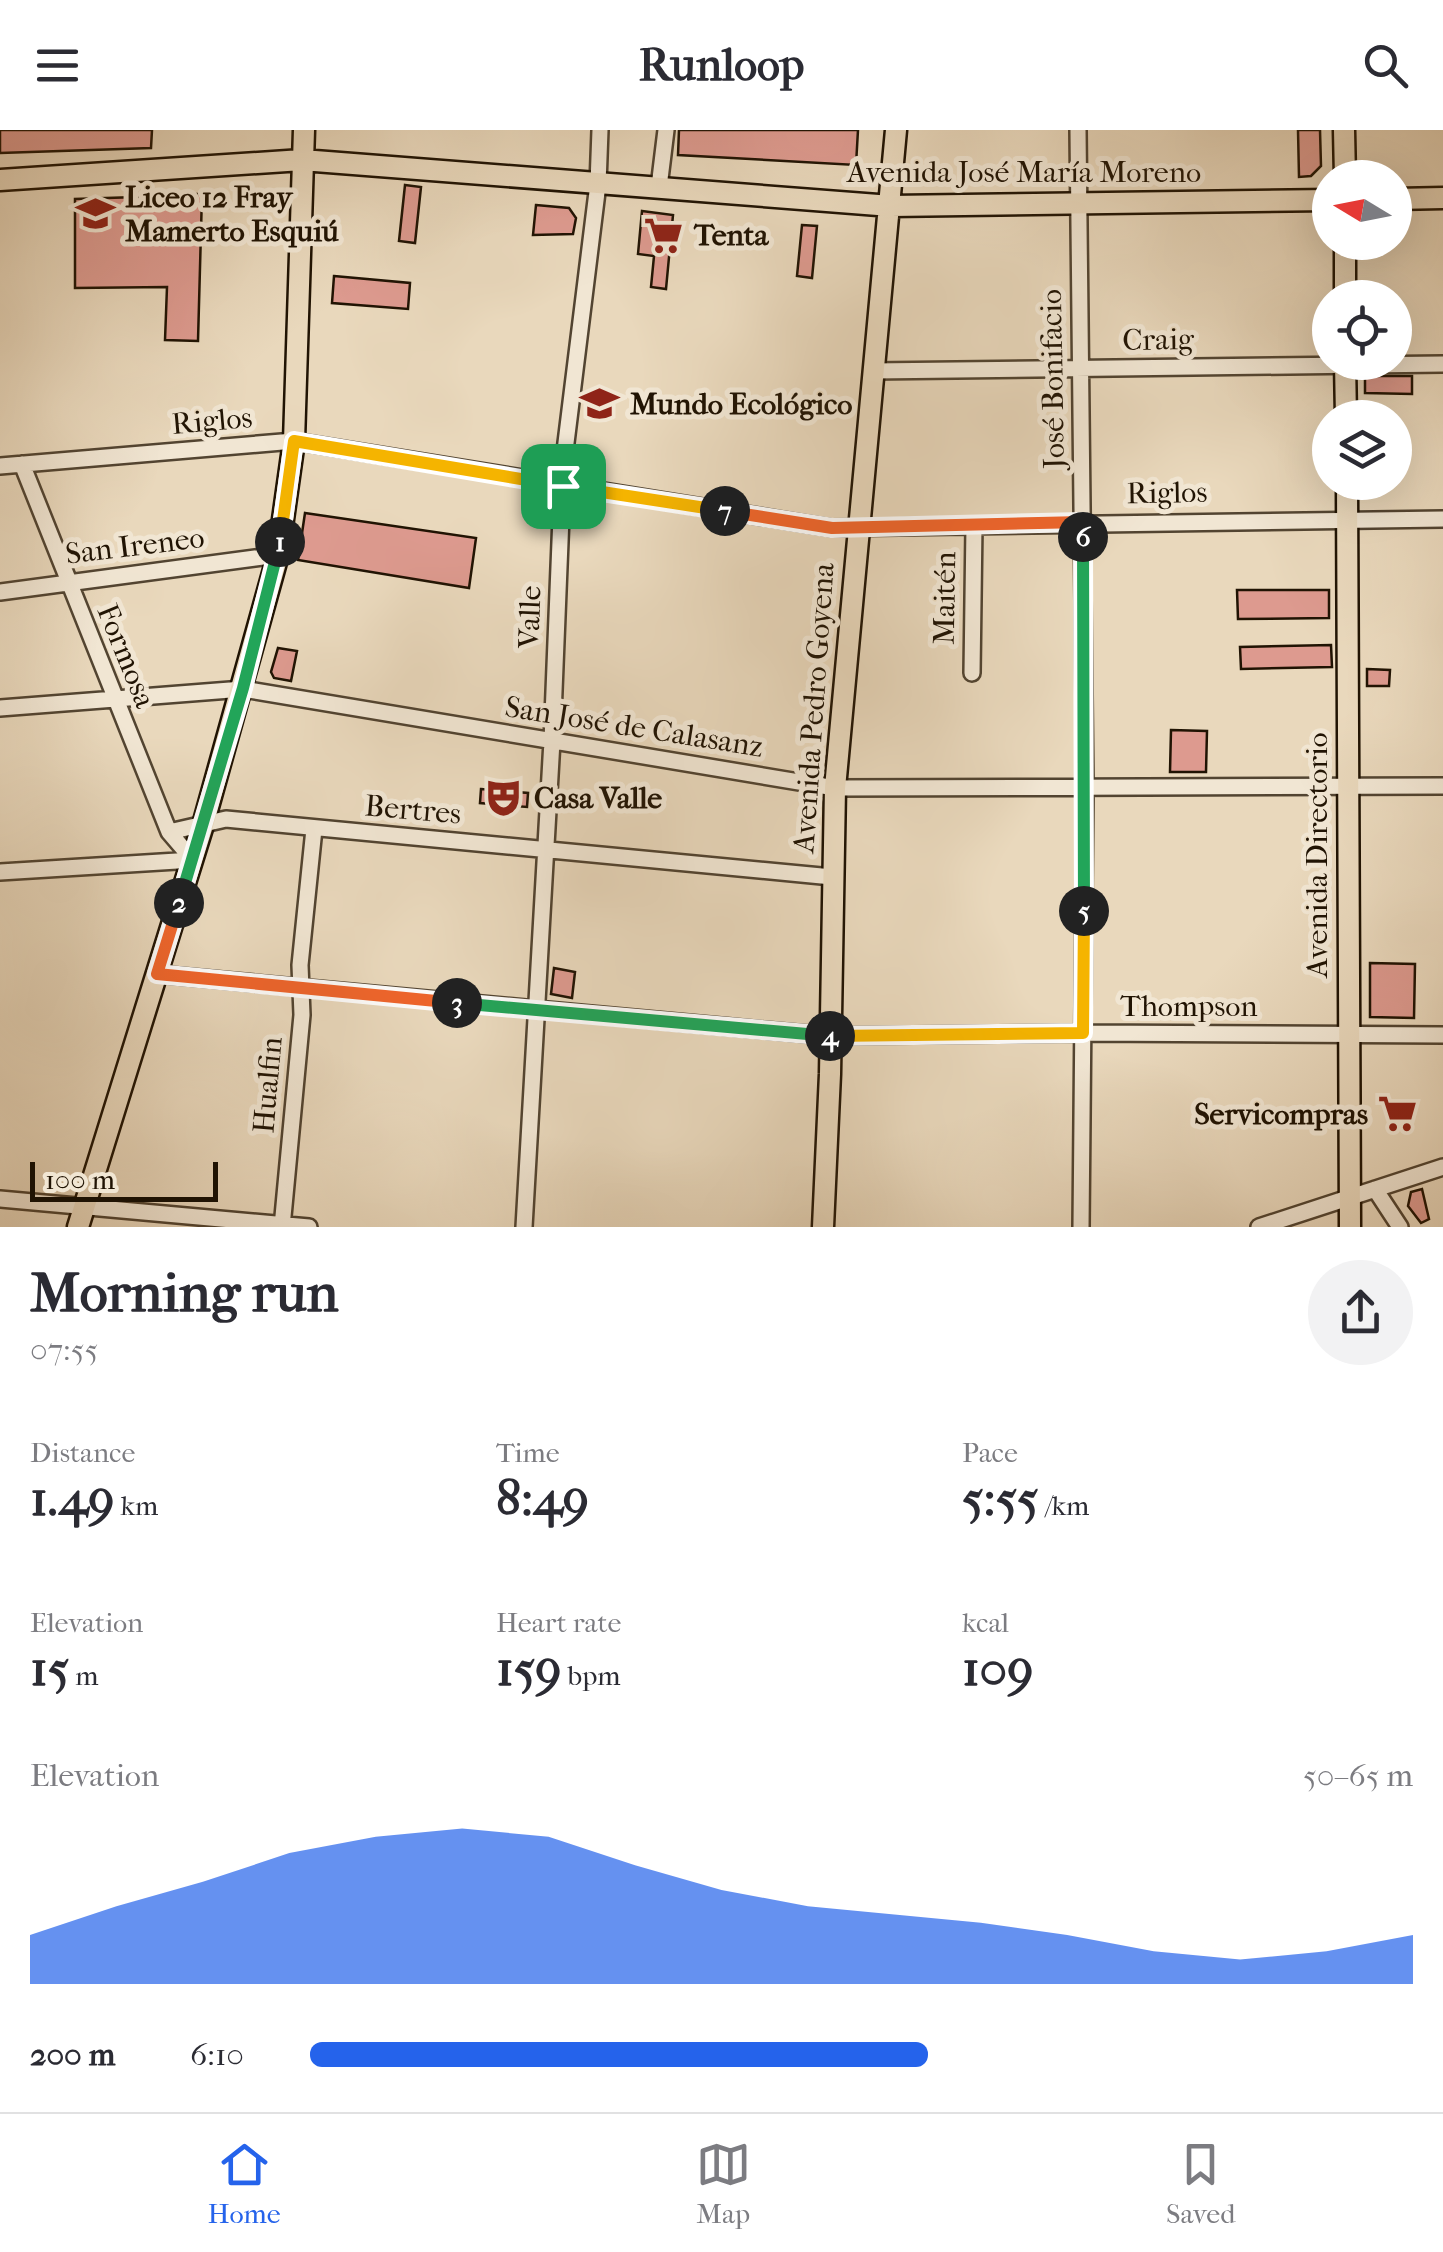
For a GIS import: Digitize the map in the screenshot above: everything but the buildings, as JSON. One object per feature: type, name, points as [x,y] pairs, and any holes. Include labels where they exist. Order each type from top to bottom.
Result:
[{"type":"main road","points":[[80,1217],[204,825],[278,555],[294,441],[304,130]]},
{"type":"main road","name":"Avenida Pedro Goyena","points":[[820,1227],[823,1074],[830,1044],[835,788],[896,130]]},
{"type":"main road","points":[[1344,130],[1345,160]]},
{"type":"main road","name":"Avenida José María Moreno","points":[[0,180],[302,160],[891,206],[1312,200]]},
{"type":"main road","points":[[1412,199],[1443,198]]},
{"type":"main road","name":"Avenida Directorio","points":[[1347,500],[1350,1227]]},
{"type":"street","name":"Valle","points":[[524,1227],[563,486],[598,184],[600,130]]},
{"type":"street","points":[[659,188],[666,130]]},
{"type":"street","name":"José Bonifacio","points":[[1078,130],[1085,788],[1081,1227]]},
{"type":"street","name":"Craig","points":[[874,371],[1312,364]]},
{"type":"street","name":"Craig","points":[[1412,364],[1443,364]]},
{"type":"street","name":"Riglos","points":[[0,466],[294,441],[832,528],[1443,519]]},
{"type":"street","name":"Formosa","points":[[22,464],[169,832],[192,860]]},
{"type":"street","name":"Maitén","points":[[972,673],[974,525]]},
{"type":"street","name":"San Ireneo","points":[[0,592],[278,555]]},
{"type":"street","name":"San José de Calasanz","points":[[0,708],[243,688],[835,788],[1443,786]]},
{"type":"street","name":"Bertres","points":[[169,832],[226,819],[832,877]]},
{"type":"street","name":"Hualfin","points":[[282,1226],[314,829]]},
{"type":"street","points":[[0,872],[192,860]]},
{"type":"street","name":"Thompson","points":[[157,974],[830,1044],[1083,1033],[1443,1035]]},
{"type":"street","points":[[1268,1226],[1443,1166]]},
{"type":"street","points":[[1375,1189],[1400,1227]]},
{"type":"street","points":[[0,1199],[80,1217],[308,1227]]},
{"type":"place","name":"Liceo 12 Fray Mamerto Esquiú","points":[[95,214]]},
{"type":"place","name":"Tenta","points":[[664,235]]},
{"type":"place","name":"Mundo Ecológico","points":[[600,404]]},
{"type":"place","name":"Casa Valle","points":[[504,798]]},
{"type":"place","name":"Servicompras","points":[[1398,1114]]},
{"type":"route","points":[[294,441],[563,486],[832,528],[1083,522],[1083,1033],[830,1036],[157,974],[204,825],[278,555],[294,441]]}]
